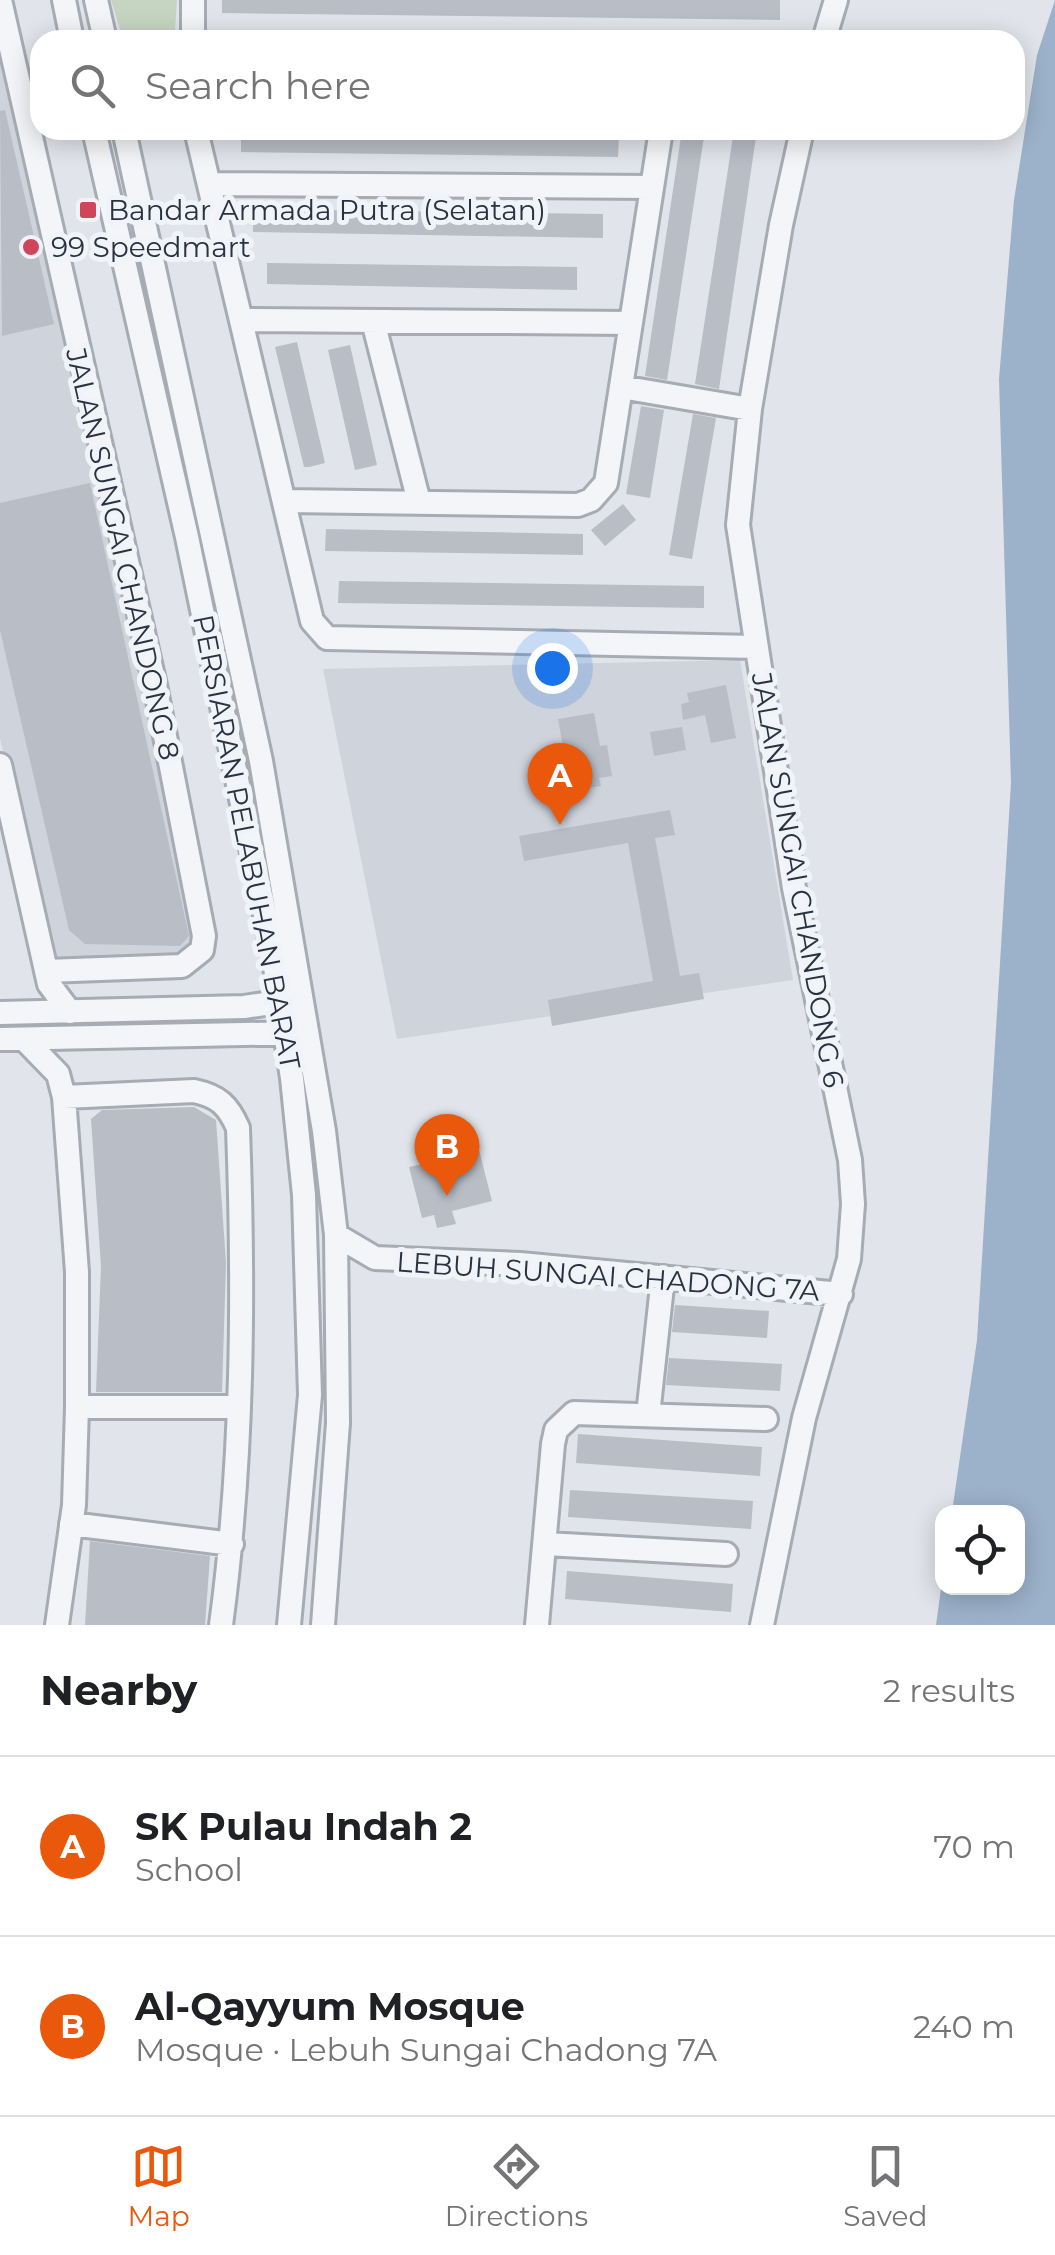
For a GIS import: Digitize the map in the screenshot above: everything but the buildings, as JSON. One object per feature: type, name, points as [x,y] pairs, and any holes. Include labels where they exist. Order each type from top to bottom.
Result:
[{"type":"street","name":"JALAN SUNGAI CHANDONG 8","points":[[0,0],[30,133]]},
{"type":"street","points":[[64,0],[70,30]]},
{"type":"street","points":[[96,0],[103,30]]},
{"type":"street","points":[[192,0],[193,30]]},
{"type":"street","points":[[827,30],[836,0]]},
{"type":"street","name":"JALAN SUNGAI CHANDONG 8","points":[[32,140],[155,685],[204,936],[202,950],[182,966],[47,977]]},
{"type":"street","name":"PERSIARAN PELABUHAN BARAT","points":[[96,140],[187,537],[272,954],[291,1000]]},
{"type":"street","name":"PERSIARAN PELABUHAN BARAT","points":[[126,140],[261,762],[296,1033],[336,1235],[338,1423],[323,1625]]},
{"type":"street","points":[[199,140],[312,621],[327,638],[756,647]]},
{"type":"street","points":[[285,501],[578,504],[591,500],[606,483],[659,140]]},
{"type":"street","name":"JALAN SUNGAI CHANDONG 6","points":[[762,1625],[804,1418],[841,1294],[851,1240],[850,1160],[794,888],[738,525],[750,409],[780,225],[800,140]]},
{"type":"street","points":[[211,184],[652,187]]},
{"type":"street","points":[[241,320],[630,323]]},
{"type":"street","points":[[373,321],[419,502]]},
{"type":"street","points":[[621,387],[750,409]]},
{"type":"street","points":[[187,537],[205,539],[212,534]]},
{"type":"street","points":[[0,766],[47,977],[70,1012]]},
{"type":"street","points":[[244,1007],[259,987],[272,954]]},
{"type":"street","points":[[9,1013],[47,977]]},
{"type":"street","points":[[9,1013],[244,1007],[291,1000]]},
{"type":"street","points":[[12,1039],[296,1033]]},
{"type":"street","name":"PERSIARAN PELABUHAN BARAT","points":[[290,1625],[310,1395],[304,1195],[292,1078],[296,1033]]},
{"type":"street","points":[[256,1035],[288,1060],[292,1078]]},
{"type":"street","points":[[12,1039],[61,1085],[213,1095],[230,1108],[238,1128],[243,1267],[232,1544],[221,1625]]},
{"type":"street","points":[[57,1625],[71,1524],[77,1407],[77,1272],[61,1085],[93,1040]]},
{"type":"street","points":[[336,1235],[375,1258],[337,1287]]},
{"type":"street","name":"LEBUH SUNGAI CHADONG 7A","points":[[375,1258],[663,1277],[841,1294]]},
{"type":"street","points":[[648,1416],[663,1277]]},
{"type":"street","points":[[77,1407],[238,1407]]},
{"type":"street","points":[[537,1625],[556,1430],[574,1413],[766,1419]]},
{"type":"street","points":[[71,1524],[232,1544]]},
{"type":"street","points":[[546,1544],[726,1554]]},
{"type":"shaded area","points":[[0,30],[197,934],[190,955],[51,965],[0,738]]},
{"type":"shaded area","points":[[740,660],[793,980],[397,1039],[323,669]]},
{"type":"green space","points":[[111,0],[177,0],[175,30],[120,30]]},
{"type":"water","points":[[1055,0],[1055,1625],[936,1625],[940,1595],[1025,1595],[1025,1505],[953,1505],[977,1340],[1011,783],[999,379],[1014,200],[1037,55]]},
{"type":"place","name":"Bandar Armada Putra (Selatan)","points":[[88,210]]},
{"type":"place","name":"99 Speedmart","points":[[31,247]]},
{"type":"place","name":"SK Pulau Indah 2","points":[[560,825]]},
{"type":"place","name":"Al-Qayyum Mosque","points":[[447,1196]]}]
